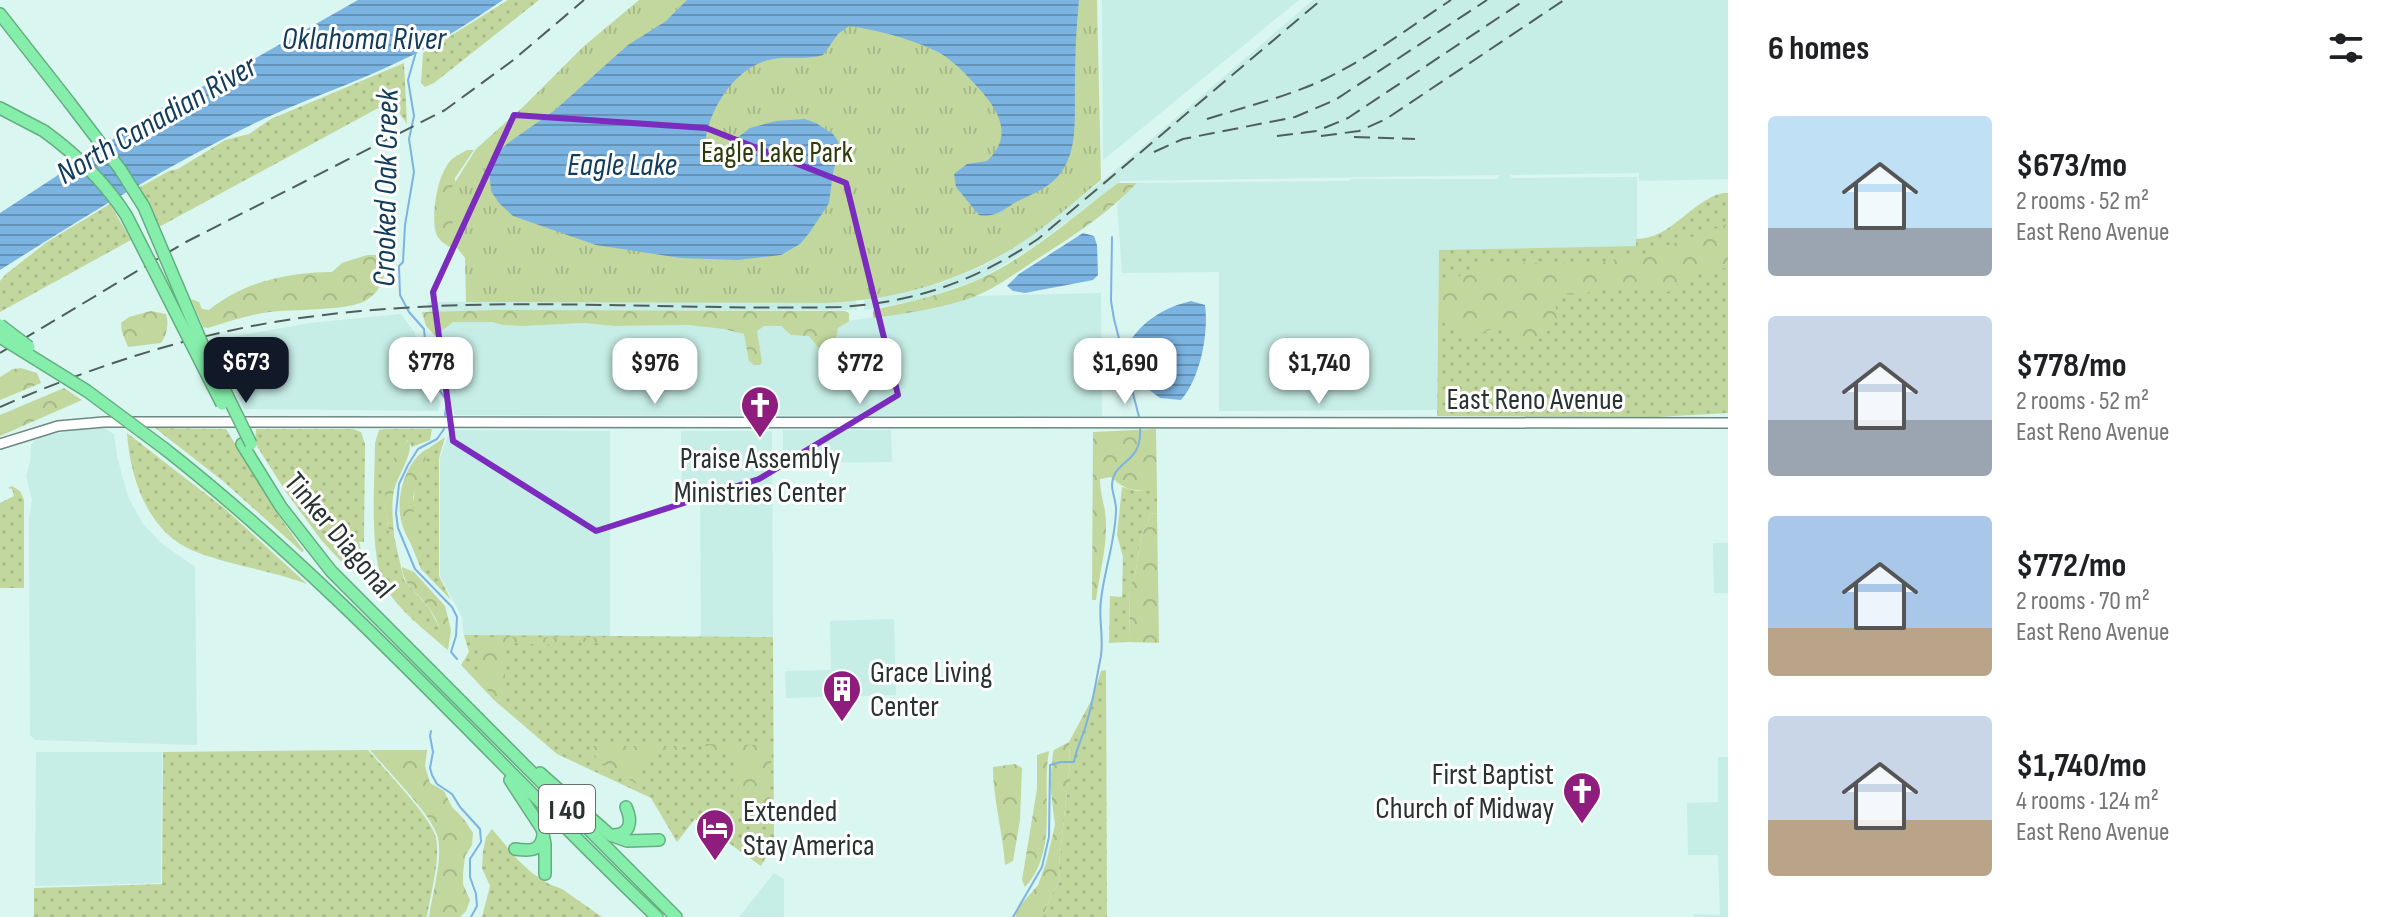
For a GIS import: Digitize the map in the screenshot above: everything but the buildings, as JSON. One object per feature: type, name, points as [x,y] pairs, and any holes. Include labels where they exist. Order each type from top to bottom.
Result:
[{"type":"highway","points":[[0,14],[120,169],[144,207],[247,444]]},
{"type":"highway","name":"Tinker Diagonal","points":[[0,108],[44,131],[87,166],[107,188],[126,215],[281,507],[331,571],[676,917]]},
{"type":"highway","points":[[0,325],[87,391]]},
{"type":"highway","name":"Tinker Diagonal","points":[[0,337],[87,391],[165,449],[253,521],[326,587],[657,917]]},
{"type":"highway","points":[[458,700],[610,835],[627,841],[659,840]]},
{"type":"highway","points":[[496,759],[537,820],[543,835],[545,874]]},
{"type":"highway","points":[[610,835],[621,834],[629,827],[631,821],[626,807]]},
{"type":"highway","points":[[515,849],[536,849],[543,835]]},
{"type":"main road","name":"East Reno Avenue","points":[[0,444],[58,426],[104,422],[1728,423]]},
{"type":"highlighted area","points":[[514,115],[706,128],[846,183],[898,395],[759,479],[596,531],[453,441],[433,292]]},
{"type":"shaded area","points":[[1102,0],[1299,0],[1103,160]]},
{"type":"shaded area","points":[[1313,0],[1728,0],[1728,179],[1639,181],[1639,173],[1510,175],[1512,178],[1637,177],[1637,246],[1439,250],[1437,410],[1219,411],[1219,272],[1122,273],[1117,204],[1137,183],[1497,179],[1500,175],[1121,181],[1154,156],[1033,247],[980,279],[919,300],[864,310],[864,300],[939,284],[985,265],[1018,245],[1111,174]]},
{"type":"shaded area","points":[[1101,293],[1102,416],[454,415],[438,339],[443,329],[453,322],[523,326],[584,323],[614,326],[688,325],[725,329],[847,321],[907,313],[976,296]]},
{"type":"shaded area","points":[[856,301],[857,310],[429,312],[428,302]]},
{"type":"shaded area","points":[[401,314],[415,333],[416,349],[429,386],[441,403],[438,411],[244,409],[213,340],[310,323]]},
{"type":"shaded area","points":[[104,428],[114,434],[128,497],[143,524],[161,543],[195,567],[197,745],[35,740],[30,735],[29,518],[32,500],[26,476],[31,445],[48,435]]},
{"type":"shaded area","points":[[450,430],[610,431],[610,637],[464,635],[462,617],[440,576],[440,458]]},
{"type":"shaded area","points":[[783,430],[891,430],[892,462],[783,463]]},
{"type":"shaded area","points":[[681,431],[772,431],[773,637],[701,638],[700,488],[682,488]]},
{"type":"shaded area","points":[[1713,543],[1728,543],[1728,593],[1714,593]]},
{"type":"shaded area","points":[[894,619],[896,695],[786,698],[785,671],[831,670],[830,621]]},
{"type":"shaded area","points":[[36,752],[162,752],[161,883],[35,886]]},
{"type":"shaded area","points":[[1718,757],[1728,757],[1728,917],[1694,917],[1694,914],[1720,915],[1718,855],[1688,855],[1687,803],[1718,802]]},
{"type":"shaded area","points":[[774,873],[784,879],[784,917],[739,917]]},
{"type":"green space","points":[[508,0],[539,0],[434,83],[425,87],[421,83],[423,53]]},
{"type":"green space","name":"Eagle Lake Park","points":[[639,0],[1097,0],[1101,180],[1039,230],[996,258],[950,279],[877,298],[826,303],[466,302],[465,258],[453,243],[452,187],[476,149],[584,46]]},
{"type":"green space","points":[[404,63],[407,124],[395,107],[382,106],[159,227],[140,187],[178,169],[225,140],[249,134],[271,119]]},
{"type":"green space","points":[[467,150],[474,150],[455,178],[457,244],[449,247],[436,233],[436,195],[446,167]]},
{"type":"green space","points":[[1118,183],[1137,183],[1088,225],[991,289],[952,304],[873,318],[873,310],[954,289],[999,269],[1052,234]]},
{"type":"green space","points":[[1728,193],[1728,413],[1657,417],[1437,416],[1439,250],[1636,246],[1636,239],[1660,233],[1711,197]]},
{"type":"green space","points":[[110,204],[131,240],[0,312],[0,281],[6,274],[47,242]]},
{"type":"green space","points":[[1728,224],[1728,268],[1696,274],[1678,283],[1676,290],[1663,293],[1649,289],[1615,288],[1580,295],[1560,294],[1555,300],[1557,319],[1546,334],[1533,342],[1520,342],[1511,332],[1500,329],[1471,337],[1463,330],[1446,327],[1441,315],[1443,279],[1455,279],[1485,264],[1591,265],[1635,257]]},
{"type":"green space","points":[[367,255],[380,255],[386,260],[385,273],[378,290],[354,305],[269,312],[208,328],[203,327],[191,299],[199,302],[202,309],[209,310],[237,292],[267,280],[332,272],[342,263]]},
{"type":"green space","points":[[151,311],[166,314],[163,340],[161,343],[128,347],[121,323],[129,317]]},
{"type":"green space","points":[[845,311],[849,313],[849,321],[838,328],[833,354],[822,351],[809,336],[791,335],[781,326],[764,326],[757,331],[762,362],[754,365],[749,361],[744,334],[724,329],[688,325],[614,326],[584,323],[523,326],[453,322],[439,333],[438,339],[426,326],[422,312]]},
{"type":"green space","points":[[21,368],[37,373],[41,383],[0,400],[0,377]]},
{"type":"green space","points":[[64,388],[82,400],[0,436],[0,415]]},
{"type":"green space","points":[[155,428],[226,429],[304,551],[223,481]]},
{"type":"green space","points":[[256,429],[353,429],[361,432],[365,444],[364,542],[359,542],[364,562],[356,562],[350,571],[322,541],[255,443]]},
{"type":"green space","points":[[432,429],[430,440],[412,447],[408,440],[400,450],[387,485],[386,510],[404,580],[429,608],[443,634],[444,647],[399,606],[381,577],[374,519],[375,443],[379,430]]},
{"type":"green space","points":[[1156,429],[1157,491],[1132,490],[1111,477],[1100,479],[1106,533],[1096,600],[1092,600],[1093,432]]},
{"type":"green space","points":[[127,433],[224,508],[307,584],[222,561],[178,543],[153,518],[144,502],[132,468]]},
{"type":"green space","points":[[445,437],[439,458],[439,576],[451,600],[421,569],[411,544],[415,544],[412,507],[416,485],[429,448]]},
{"type":"green space","points":[[409,440],[408,458],[394,490],[394,536],[390,536],[385,505],[388,473],[397,453]]},
{"type":"green space","points":[[429,448],[413,497],[415,544],[411,544],[401,518],[400,496],[410,467]]},
{"type":"green space","points":[[12,486],[20,491],[24,500],[24,588],[0,588],[0,503],[14,496],[12,489],[8,488]]},
{"type":"green space","points":[[1122,487],[1157,491],[1157,513],[1151,514],[1141,537],[1130,587],[1129,642],[1109,643],[1110,596],[1122,597],[1123,557],[1117,535]]},
{"type":"green space","points":[[1157,513],[1159,643],[1129,642],[1130,587],[1141,537],[1151,514]]},
{"type":"green space","points":[[402,567],[414,572],[445,606],[451,630],[448,650],[444,647],[436,619],[407,583]]},
{"type":"green space","points":[[464,635],[773,637],[774,844],[761,866],[695,819],[677,842],[651,798],[557,754],[494,700],[461,665],[469,652]]},
{"type":"green space","points":[[480,637],[612,640],[590,644],[573,641],[548,645],[515,643],[505,647],[502,667],[506,678],[502,698],[494,698],[478,679],[483,666]]},
{"type":"green space","points":[[1106,670],[1107,917],[1043,917],[1060,881],[1069,742],[1092,699],[1101,671]]},
{"type":"green space","points":[[1069,742],[1060,881],[1043,917],[1015,917],[1018,908],[1038,885],[1046,863],[1055,825],[1050,784],[1053,753]]},
{"type":"green space","points":[[702,744],[772,745],[769,813],[764,827],[757,826],[739,812],[738,756],[727,755]]},
{"type":"green space","points":[[589,746],[686,746],[668,753],[649,753],[643,762],[640,786],[599,761]]},
{"type":"green space","points":[[368,750],[415,804],[435,835],[436,864],[427,917],[34,917],[34,888],[162,884],[163,752]]},
{"type":"green space","points":[[370,750],[427,750],[425,766],[430,783],[444,791],[452,807],[473,833],[463,874],[463,884],[470,900],[460,917],[429,917],[438,864],[437,835],[417,804]]},
{"type":"green space","points":[[1049,751],[1047,822],[1042,857],[1025,887],[1022,880],[1037,789],[1037,755]]},
{"type":"green space","points":[[1015,764],[1022,768],[1020,820],[1013,861],[1005,865],[993,767]]},
{"type":"green space","points":[[492,829],[532,873],[562,889],[602,917],[482,917],[490,886],[482,868],[483,851],[486,837]]},
{"type":"water","name":"Oklahoma River","points":[[358,0],[503,0],[412,55],[220,140],[93,212],[0,270],[0,213],[159,109]]},
{"type":"water","name":"Eagle Lake","points":[[687,0],[1079,0],[1074,133],[1070,155],[1059,175],[1045,187],[995,214],[979,215],[956,187],[954,174],[967,164],[987,161],[996,151],[1002,130],[995,109],[959,68],[939,53],[903,38],[849,26],[838,34],[823,55],[773,59],[747,70],[726,91],[711,118],[705,146],[712,153],[720,151],[750,128],[776,121],[805,119],[833,134],[838,141],[839,152],[829,203],[800,244],[781,255],[737,260],[681,258],[596,245],[513,216],[491,191],[489,168],[495,155],[555,110],[628,45],[666,21]]},
{"type":"water","points":[[1083,233],[1094,236],[1097,245],[1098,275],[1093,280],[1025,293],[1013,291],[1007,286],[1019,274]]},
{"type":"water","points":[[1191,301],[1205,305],[1204,342],[1198,368],[1181,400],[1160,398],[1148,389],[1142,360],[1132,338],[1158,314]]},
{"type":"waterway","name":"Crooked Oak Creek","points":[[416,52],[408,80],[414,116],[409,139],[414,172],[405,225],[403,262],[399,266],[400,295],[409,312],[424,329],[432,380],[447,401],[445,415]]},
{"type":"waterway","points":[[1112,237],[1111,301],[1139,417]]},
{"type":"waterway","points":[[1013,917],[1042,867],[1049,837],[1050,765],[1074,762],[1089,714],[1101,653],[1101,600],[1115,520],[1112,485],[1117,470],[1137,448],[1140,427]]},
{"type":"waterway","name":"Crooked Oak Creek","points":[[444,429],[437,439],[418,449],[408,465],[399,484],[396,513],[398,528],[415,569],[452,607],[457,617],[451,652],[457,659]]},
{"type":"waterway","name":"Crooked Oak Creek","points":[[431,731],[432,775],[480,829],[481,842],[470,859],[470,877],[477,906],[471,917]]},
{"type":"railway","points":[[0,353],[184,243],[445,110],[512,61],[584,0]]},
{"type":"railway","points":[[0,407],[151,351],[229,331],[308,317],[374,310],[507,304],[841,307],[895,300],[944,287],[991,267],[1038,239],[1321,0]]},
{"type":"railway","points":[[1207,119],[1325,79],[1373,52],[1451,0]]},
{"type":"railway","points":[[1154,152],[1183,139],[1295,117],[1335,100],[1487,0]]},
{"type":"railway","points":[[1277,136],[1317,131],[1348,118],[1525,0]]},
{"type":"railway","points":[[1321,136],[1359,131],[1386,119],[1564,0]]},
{"type":"railway","points":[[1354,137],[1415,139]]},
{"type":"place","name":"Praise Assembly Ministries Center","points":[[760,439]]},
{"type":"place","name":"Grace Living Center","points":[[842,723]]},
{"type":"place","name":"First Baptist Church of Midway","points":[[1582,825]]},
{"type":"place","name":"Extended Stay America","points":[[715,862]]},
{"type":"water label","name":"North Canadian River","points":[[156,119]]}]
